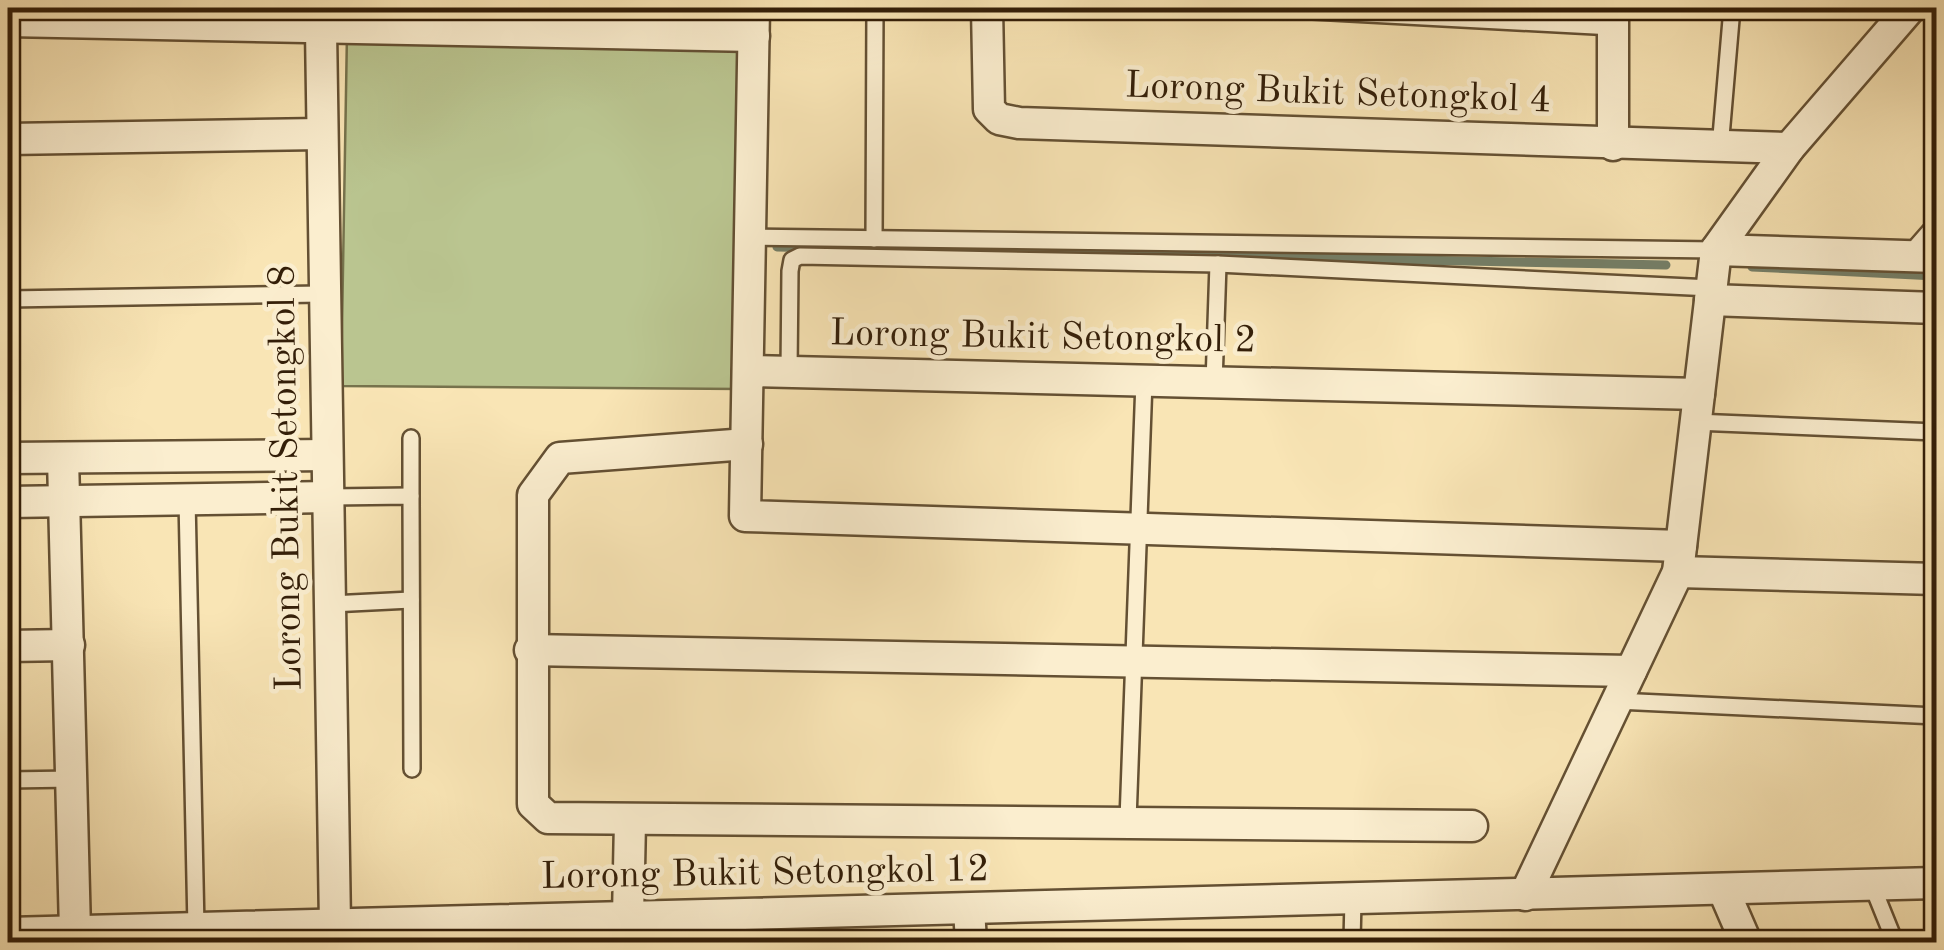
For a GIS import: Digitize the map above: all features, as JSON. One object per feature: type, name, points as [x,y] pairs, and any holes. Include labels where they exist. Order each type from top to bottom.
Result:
[{"type":"street","name":"Lorong Bukit Setongkol 4","points":[[988,8],[990,109],[999,119],[1720,150],[1789,148]]},
{"type":"street","points":[[1525,895],[1680,559],[1716,250],[1789,148],[1910,8]]},
{"type":"street","points":[[1613,17],[1613,145]]},
{"type":"street","points":[[8,21],[289,18],[321,30],[754,22],[746,516],[1138,530],[1680,559],[1936,579]]},
{"type":"street","name":"Lorong Bukit Setongkol 8","points":[[321,30],[322,294],[330,497],[335,925]]},
{"type":"street","points":[[8,139],[320,134]]},
{"type":"street","points":[[1716,250],[1922,257]]},
{"type":"street","points":[[1710,294],[1936,308]]},
{"type":"street","name":"Lorong Bukit Setongkol 2","points":[[748,370],[1214,383],[1697,408]]},
{"type":"street","points":[[747,444],[560,458],[533,495],[530,650],[534,804],[548,818],[1128,820],[1472,826]]},
{"type":"street","points":[[8,458],[328,455]]},
{"type":"street","points":[[63,458],[75,931]]},
{"type":"street","points":[[8,502],[330,497]]},
{"type":"street","points":[[8,646],[69,645]]},
{"type":"street","points":[[530,650],[1631,671]]},
{"type":"street","points":[[628,917],[630,821]]},
{"type":"street","name":"Lorong Bukit Setongkol 12","points":[[8,933],[1936,884]]},
{"type":"street","points":[[1723,889],[1746,942]]},
{"type":"street","points":[[969,909],[970,942]]},
{"type":"lane","points":[[874,8],[874,239]]},
{"type":"lane","points":[[1254,8],[1613,17]]},
{"type":"lane","points":[[1720,150],[1732,8]]},
{"type":"lane","points":[[1922,257],[1936,224]]},
{"type":"lane","points":[[750,238],[1716,250]]},
{"type":"lane","points":[[789,372],[790,271],[792,260],[800,256],[1218,264],[1710,294]]},
{"type":"lane","points":[[1214,383],[1218,264]]},
{"type":"lane","points":[[8,299],[322,294]]},
{"type":"lane","points":[[1128,820],[1144,381]]},
{"type":"lane","points":[[1697,408],[1936,432]]},
{"type":"lane","points":[[411,438],[412,769]]},
{"type":"lane","points":[[330,497],[411,496]]},
{"type":"lane","points":[[187,498],[196,928]]},
{"type":"lane","points":[[331,604],[412,600]]},
{"type":"lane","points":[[1617,701],[1936,716]]},
{"type":"lane","points":[[8,780],[73,779]]},
{"type":"lane","points":[[1872,885],[1894,942]]},
{"type":"lane","points":[[1352,899],[1352,942]]},
{"type":"green space","points":[[347,33],[743,41],[739,389],[341,386]]},
{"type":"waterway","points":[[777,247],[1666,265]]},
{"type":"waterway","points":[[1752,267],[1936,276]]}]
